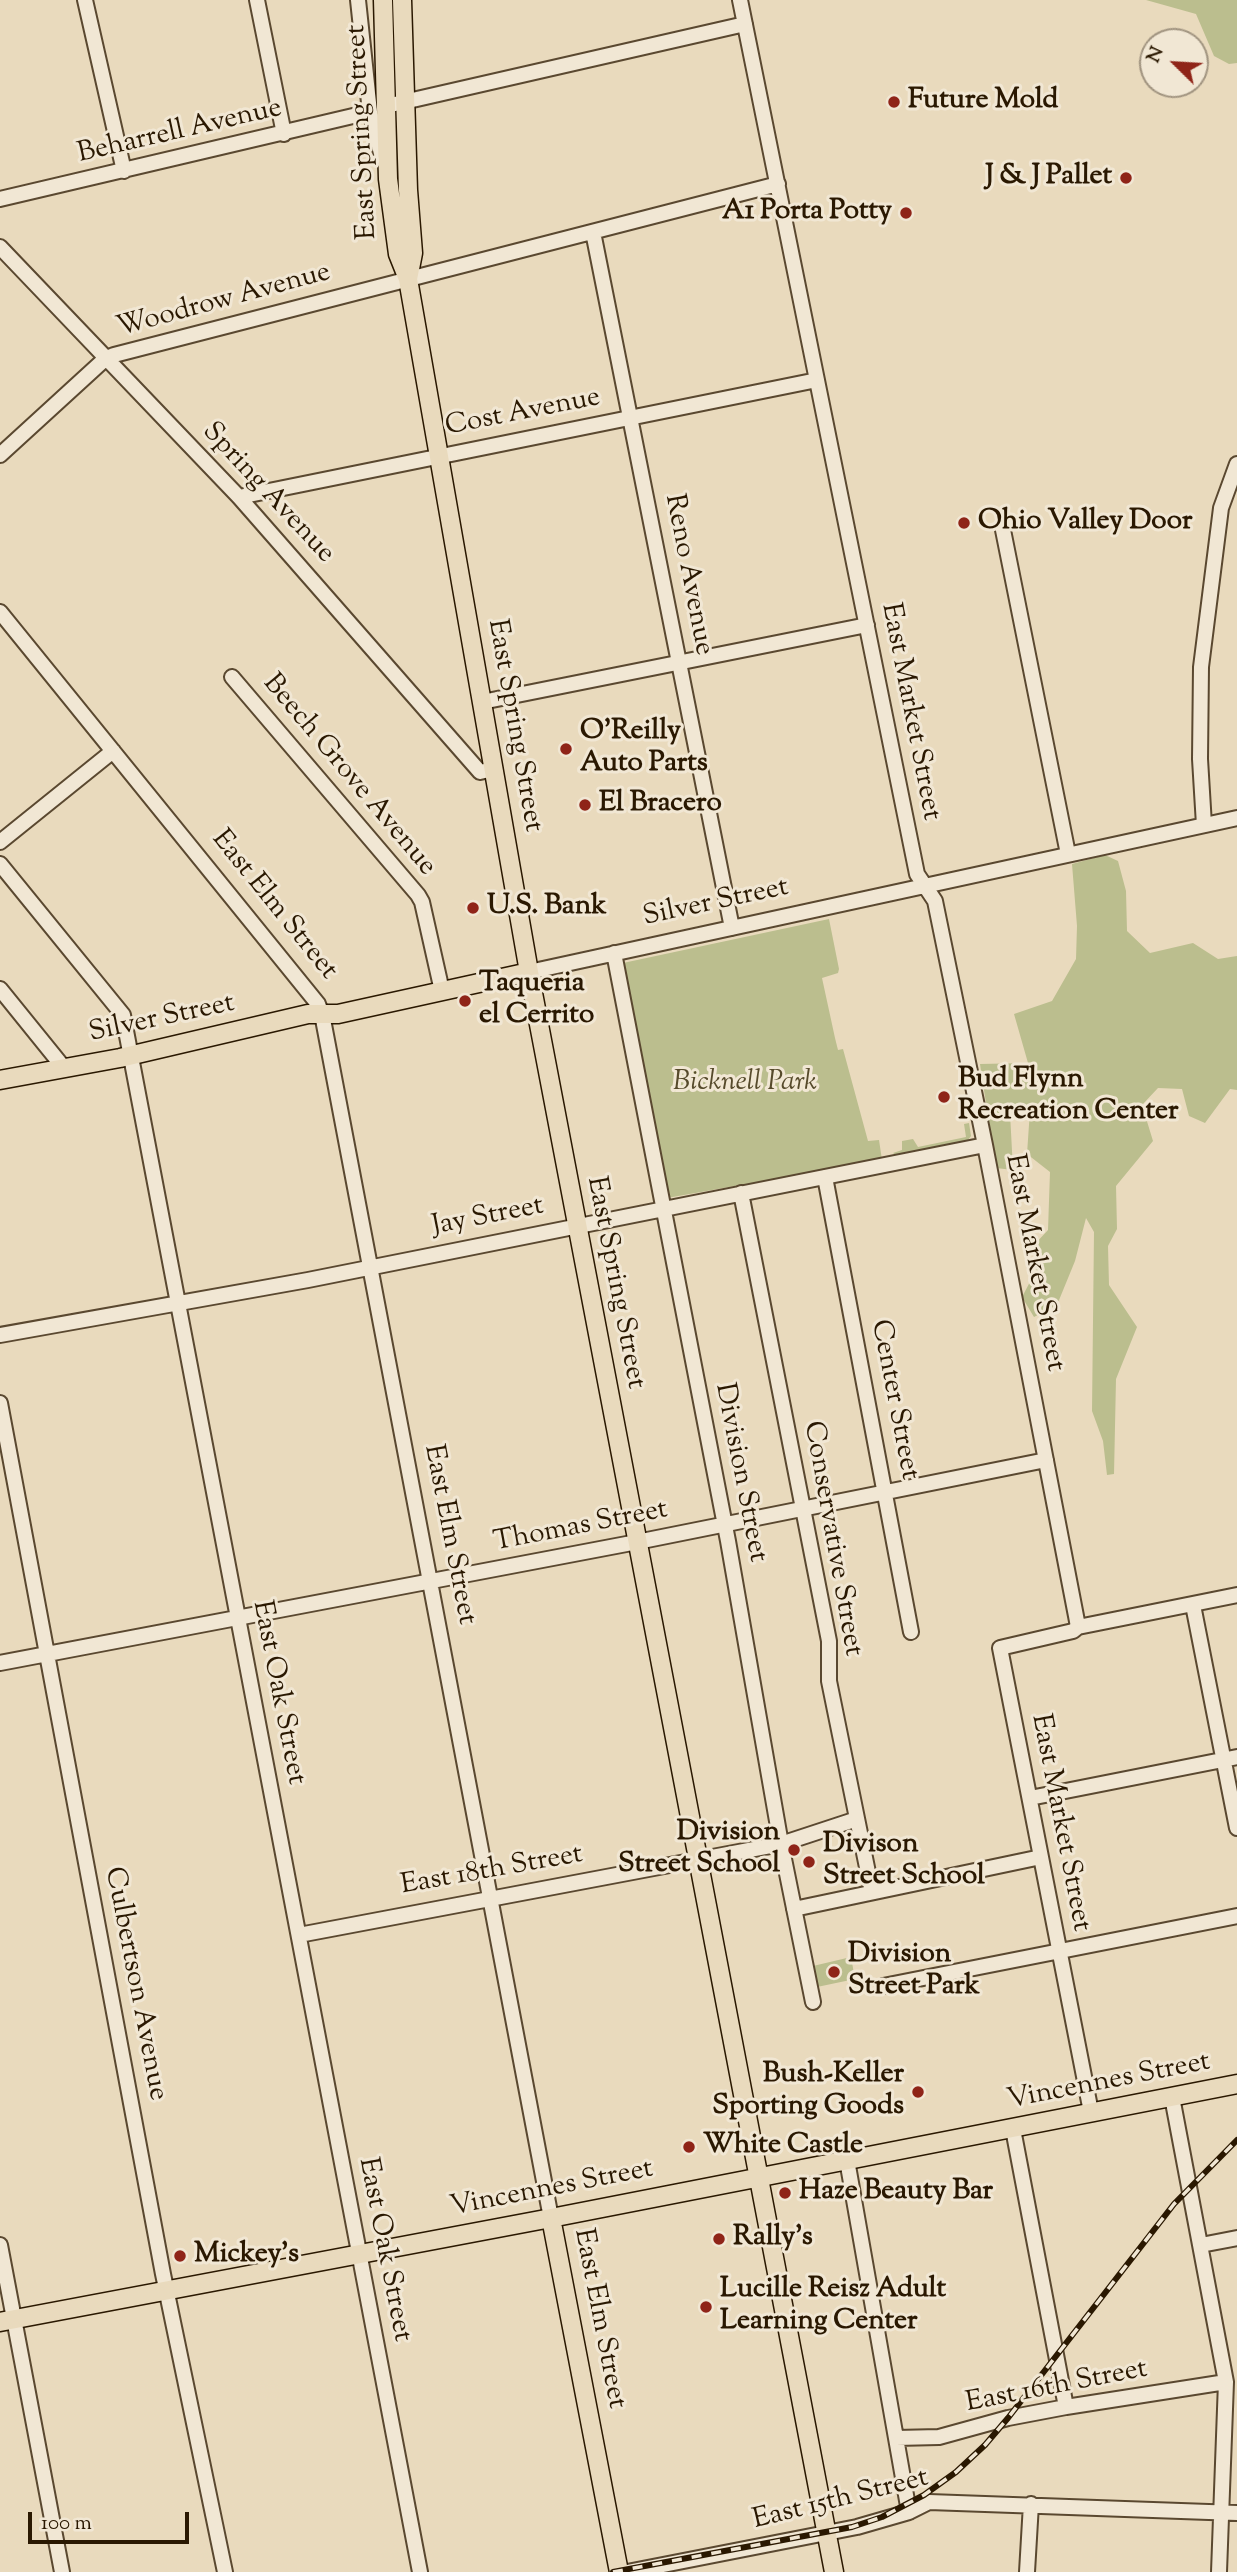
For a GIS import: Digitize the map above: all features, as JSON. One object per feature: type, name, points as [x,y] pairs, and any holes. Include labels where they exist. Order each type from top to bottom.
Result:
[{"type":"main road","name":"East Spring Street","points":[[383,0],[378,108],[398,254],[408,279],[576,1225],[834,2572]]},
{"type":"main road","points":[[402,0],[408,190],[413,253],[408,279]]},
{"type":"main road","name":"Silver Street","points":[[0,1080],[131,1055],[308,1014],[338,1014],[529,972]]},
{"type":"main road","name":"Vincennes Street","points":[[7,2320],[551,2218],[1237,2084]]},
{"type":"main road","name":"East Elm Street","points":[[551,2218],[619,2572]]},
{"type":"street","points":[[85,0],[124,171]]},
{"type":"street","points":[[257,0],[284,134]]},
{"type":"street","points":[[358,0],[378,108]]},
{"type":"street","name":"East Market Street","points":[[740,0],[917,874],[935,901],[1078,1627],[1062,1635],[1000,1648],[1091,2112]]},
{"type":"street","name":"Beharrell Avenue","points":[[0,199],[284,134],[378,108],[745,24]]},
{"type":"street","name":"Woodrow Avenue","points":[[0,455],[106,359],[778,184]]},
{"type":"street","name":"Reno Avenue","points":[[593,232],[732,928]]},
{"type":"street","name":"Spring Avenue","points":[[0,247],[239,497],[480,772],[494,769]]},
{"type":"street","name":"Cost Avenue","points":[[239,497],[817,380]]},
{"type":"street","points":[[1204,825],[1200,759],[1201,667],[1221,508],[1237,464]]},
{"type":"street","points":[[1003,530],[1068,854]]},
{"type":"street","name":"East Elm Street","points":[[0,612],[318,1004],[322,1014],[551,2218]]},
{"type":"street","points":[[482,702],[867,625]]},
{"type":"street","name":"Beech Grove Avenue","points":[[232,677],[418,895],[422,902],[442,991]]},
{"type":"street","points":[[0,842],[113,751]]},
{"type":"street","name":"Silver Street","points":[[529,972],[1237,818]]},
{"type":"street","name":"East Oak Street","points":[[0,864],[123,1015],[420,2572]]},
{"type":"street","name":"Division Street","points":[[614,953],[813,2002]]},
{"type":"street","points":[[0,989],[64,1068]]},
{"type":"street","name":"Jay Street","points":[[0,1335],[178,1305],[985,1145]]},
{"type":"street","name":"Center Street","points":[[825,1177],[911,1632]]},
{"type":"street","name":"Conservative Street","points":[[741,1193],[829,1641],[830,1689],[872,1892]]},
{"type":"street","name":"Culbertson Avenue","points":[[0,1403],[167,2290],[225,2572]]},
{"type":"street","name":"Thomas Street","points":[[0,1663],[638,1542],[1046,1460]]},
{"type":"street","points":[[1078,1627],[1237,1595]]},
{"type":"street","points":[[1193,1605],[1231,1759],[1237,1828]]},
{"type":"street","points":[[1030,1798],[1231,1759]]},
{"type":"street","name":"East 18th Street","points":[[299,1935],[781,1844],[857,1819]]},
{"type":"street","points":[[794,1909],[1041,1857]]},
{"type":"street","points":[[883,1986],[1237,1916]]},
{"type":"street","points":[[1172,2098],[1226,2382],[1219,2572]]},
{"type":"street","points":[[1013,2129],[1066,2407]]},
{"type":"street","points":[[847,2160],[909,2512]]},
{"type":"street","points":[[1201,2245],[1237,2238]]},
{"type":"street","points":[[0,2245],[7,2320],[62,2572]]},
{"type":"street","name":"East 16th Street","points":[[896,2438],[939,2437],[1008,2418],[1226,2382]]},
{"type":"street","name":"East 15th Street","points":[[627,2572],[827,2534],[909,2512],[929,2502],[1237,2512]]},
{"type":"street","points":[[1027,2572],[1031,2504]]},
{"type":"green space","points":[[1146,0],[1237,0],[1237,63],[1229,64],[1214,56],[1209,44],[1209,28],[1202,28],[1196,14]]},
{"type":"green space","points":[[1105,855],[1118,861],[1126,891],[1127,931],[1150,953],[1193,943],[1218,959],[1237,956],[1237,1090],[1230,1089],[1205,1123],[1189,1116],[1182,1089],[1158,1088],[1142,1105],[1153,1141],[1116,1186],[1117,1229],[1108,1246],[1109,1285],[1137,1327],[1116,1379],[1114,1474],[1107,1475],[1103,1441],[1092,1411],[1094,1232],[1086,1218],[1075,1261],[1057,1305],[1034,1317],[1022,1297],[1039,1265],[1034,1245],[1048,1230],[1050,1172],[1027,1154],[1030,1110],[1010,1113],[1013,1170],[996,1168],[980,1064],[1028,1063],[1014,1014],[1052,1001],[1076,959],[1077,926],[1072,864]]},
{"type":"green space","name":"Bicknell Park","points":[[829,919],[839,969],[838,973],[822,978],[835,1038],[838,1050],[843,1049],[868,1141],[879,1140],[882,1160],[667,1198],[623,963]]},
{"type":"green space","points":[[969,1123],[971,1136],[966,1143],[898,1157],[893,1153],[902,1150],[902,1141],[913,1139],[918,1147],[966,1137],[964,1124]]},
{"type":"green space","name":"Division Street Park","points":[[851,1957],[855,1979],[817,1987],[813,1966]]},
{"type":"railway","points":[[613,2572],[852,2527],[882,2517],[924,2495],[956,2472],[985,2445],[1174,2204],[1237,2140]]},
{"type":"place","name":"Future Mold","points":[[894,102]]},
{"type":"place","name":"J & J Pallet","points":[[1126,178]]},
{"type":"place","name":"A1 Porta Potty","points":[[906,213]]},
{"type":"place","name":"Ohio Valley Door","points":[[964,523]]},
{"type":"place","name":"O'Reilly Auto Parts","points":[[566,749]]},
{"type":"place","name":"El Bracero","points":[[585,805]]},
{"type":"place","name":"U.S. Bank","points":[[473,908]]},
{"type":"place","name":"Taqueria el Cerrito","points":[[465,1001]]},
{"type":"place","name":"Bud Flynn Recreation Center","points":[[944,1097]]},
{"type":"place","name":"Division Street School","points":[[794,1850]]},
{"type":"place","name":"Divison Street School","points":[[809,1862]]},
{"type":"place","name":"Division Street Park","points":[[834,1972]]},
{"type":"place","name":"Bush-Keller Sporting Goods","points":[[918,2092]]},
{"type":"place","name":"White Castle","points":[[689,2147]]},
{"type":"place","name":"Haze Beauty Bar","points":[[785,2193]]},
{"type":"place","name":"Rally's","points":[[719,2239]]},
{"type":"place","name":"Mickey's","points":[[180,2256]]},
{"type":"place","name":"Lucille Reisz Adult Learning Center","points":[[706,2307]]}]
